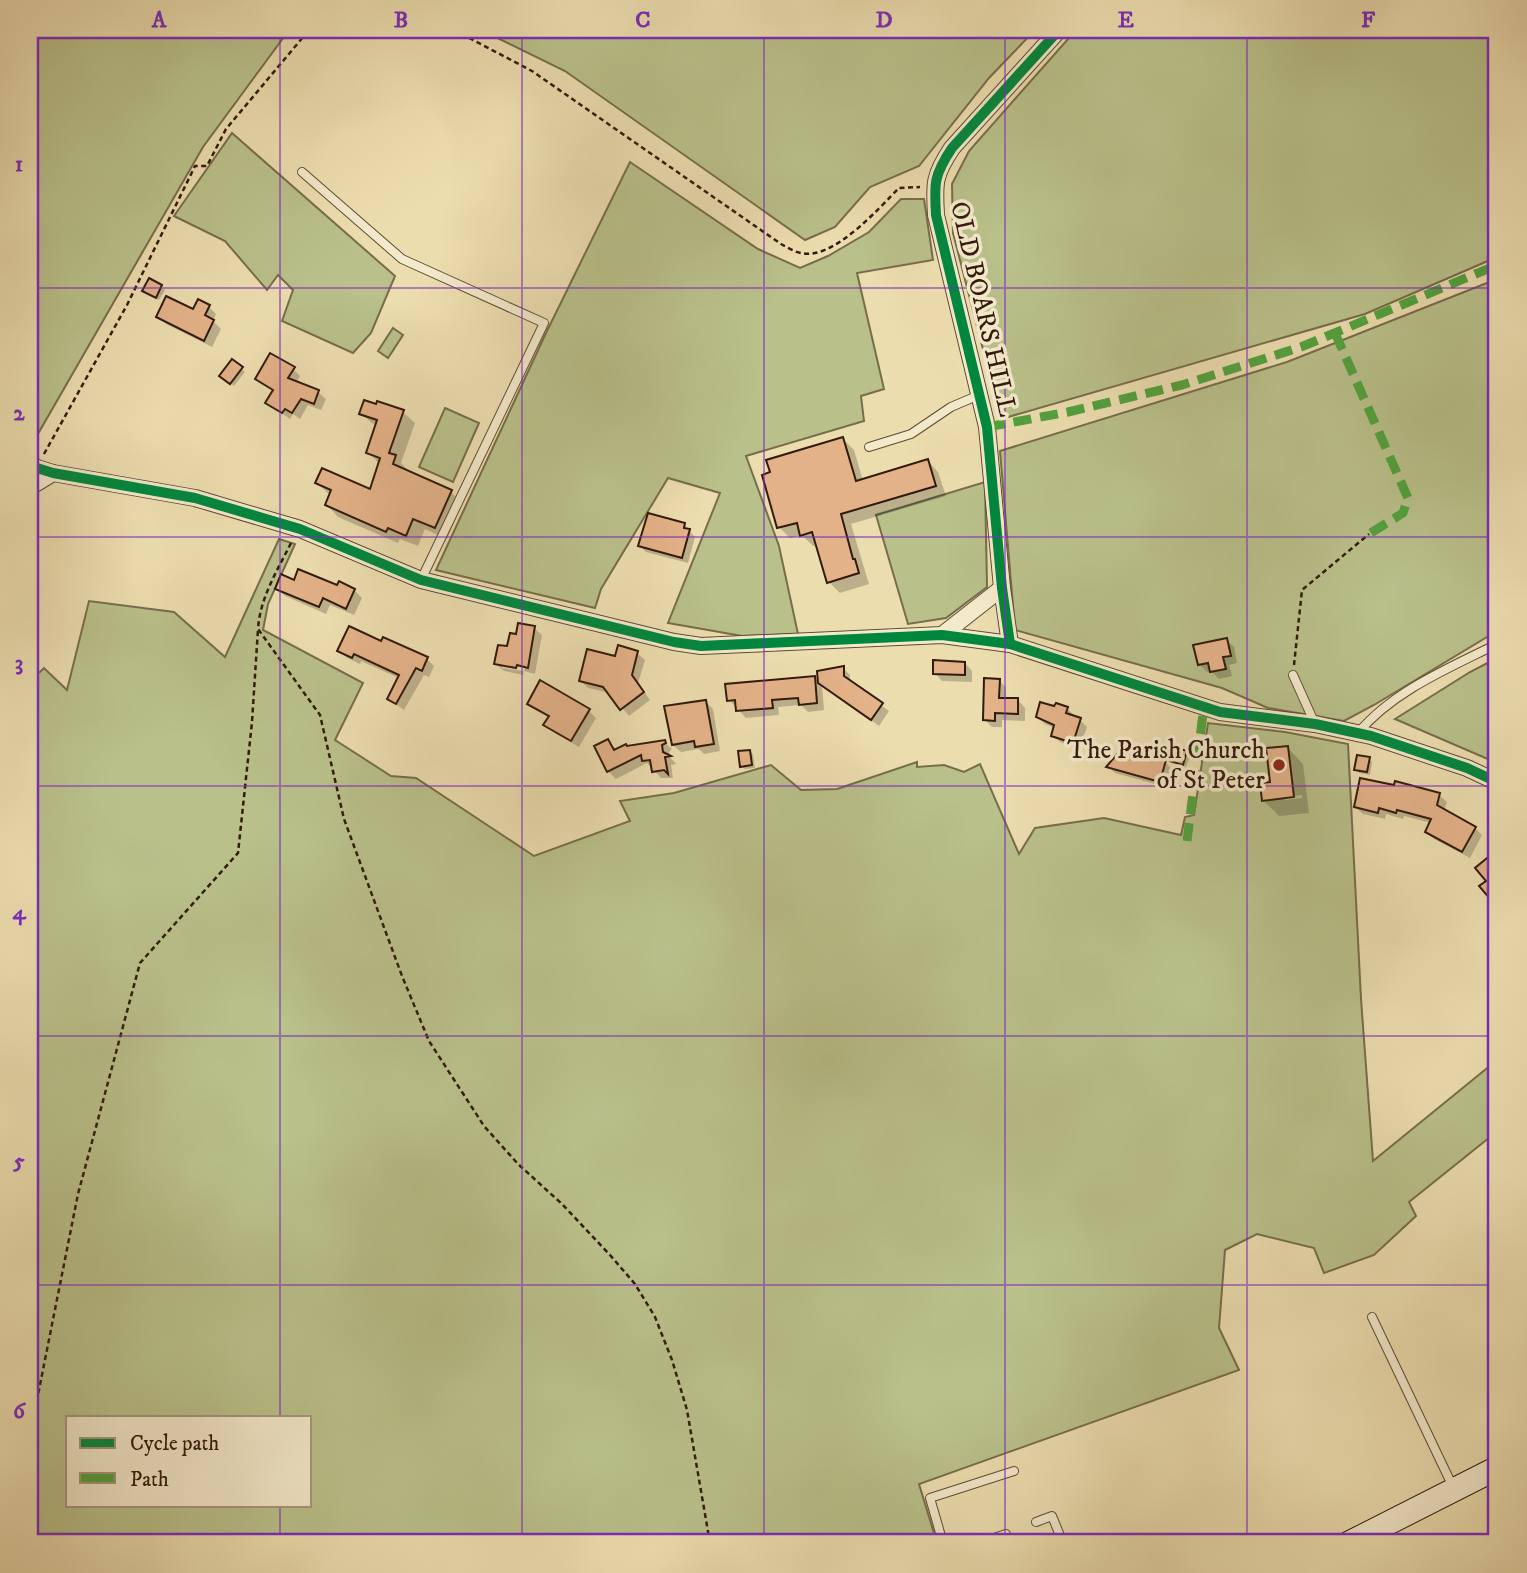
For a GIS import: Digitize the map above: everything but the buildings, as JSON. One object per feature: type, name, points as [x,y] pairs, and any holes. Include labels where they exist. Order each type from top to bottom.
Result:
[{"type":"main road","points":[[1349,1543],[1497,1468]]},
{"type":"street","name":"OLD BOARS HILL","points":[[1010,644],[987,428],[936,215],[934,186],[939,168],[953,148],[1059,30]]},
{"type":"street","points":[[33,466],[53,473],[195,498],[300,529],[421,580],[598,624],[701,646],[942,635],[1010,644],[1220,712],[1315,724],[1359,733],[1467,768],[1497,782]]},
{"type":"street","points":[[30,487],[53,473]]},
{"type":"street","points":[[942,635],[1002,588]]},
{"type":"lane","points":[[302,172],[402,259],[544,323],[421,580]]},
{"type":"lane","points":[[869,447],[911,434],[951,407],[979,395]]},
{"type":"lane","points":[[1359,733],[1373,715],[1408,691],[1497,644]]},
{"type":"lane","points":[[1293,675],[1315,724]]},
{"type":"lane","points":[[1372,1317],[1454,1489]]},
{"type":"lane","points":[[943,1543],[930,1498],[1014,1471]]},
{"type":"lane","points":[[1036,1522],[1052,1516],[1063,1543]]},
{"type":"lane","points":[[979,1543],[1006,1534]]},
{"type":"lane","points":[[1264,1543],[1283,1538],[1293,1543]]},
{"type":"path","points":[[33,466],[127,305],[195,166],[206,166],[226,129],[309,30]]},
{"type":"path","points":[[454,30],[532,71],[781,244],[803,254],[828,250],[857,230],[899,188],[934,186]]},
{"type":"path","points":[[30,1435],[78,1194],[140,963],[238,853],[252,722],[258,618],[267,589],[300,529]]},
{"type":"path","points":[[1293,675],[1302,590],[1369,534]]},
{"type":"path","points":[[258,629],[320,715],[344,819],[429,1041],[484,1126],[518,1164],[562,1204],[610,1255],[635,1284],[655,1317],[687,1410],[710,1543]]},
{"type":"green space","points":[[30,30],[289,30],[203,147],[31,446]]},
{"type":"green space","points":[[481,30],[1035,30],[989,78],[919,166],[870,187],[835,227],[805,240],[565,71]]},
{"type":"green space","points":[[1076,30],[1497,30],[1497,257],[1365,314],[1001,419],[953,233],[952,184],[969,151]]},
{"type":"green space","points":[[232,133],[395,276],[371,333],[353,353],[282,321],[293,290],[278,275],[267,290],[225,241],[174,216]]},
{"type":"green space","points":[[630,162],[758,249],[800,268],[828,256],[869,232],[901,199],[924,199],[933,260],[857,273],[884,389],[861,396],[864,421],[746,456],[779,546],[798,634],[742,636],[668,623],[720,493],[668,478],[601,589],[595,608],[436,570],[546,333]]},
{"type":"green space","points":[[1497,279],[1497,631],[1344,721],[1268,708],[1222,688],[1015,630],[1000,451],[1287,362]]},
{"type":"green space","points":[[393,328],[403,335],[388,358],[378,351]]},
{"type":"green space","points":[[445,408],[479,423],[453,482],[419,467]]},
{"type":"green space","points":[[985,482],[987,587],[946,618],[908,624],[876,515]]},
{"type":"green space","points":[[279,539],[295,544],[268,604],[263,630],[363,683],[335,740],[391,776],[416,778],[534,856],[630,821],[620,801],[674,793],[771,765],[801,790],[837,789],[917,762],[917,767],[944,765],[964,772],[980,764],[1019,854],[1035,828],[1104,818],[1181,835],[1185,817],[1194,815],[1208,723],[1285,732],[1348,744],[1361,999],[1373,1161],[1497,1060],[1497,1135],[1495,1133],[1409,1202],[1416,1216],[1374,1255],[1324,1273],[1314,1248],[1257,1234],[1225,1250],[1219,1328],[1239,1370],[919,1484],[937,1543],[30,1543],[30,681],[44,668],[67,690],[89,601],[174,612],[225,657]]},
{"type":"green space","points":[[1497,658],[1497,763],[1395,719],[1470,672]]},
{"type":"marked path","points":[[987,427],[1068,412],[1182,385],[1301,347],[1497,265]]},
{"type":"marked path","points":[[1335,333],[1408,498],[1403,513],[1369,534]]},
{"type":"marked path","points":[[1187,841],[1204,706]]},
{"type":"cycle path","points":[[1010,644],[987,427],[936,215],[935,187],[938,173],[952,148],[1059,30]]},
{"type":"cycle path","points":[[30,463],[53,473],[195,498],[300,529],[421,580],[674,642],[701,646],[942,635],[1010,644],[1220,712],[1315,724],[1371,736],[1467,768],[1497,782]]},
{"type":"place","name":"The Parish Church of St Peter","points":[[1279,765]]}]
